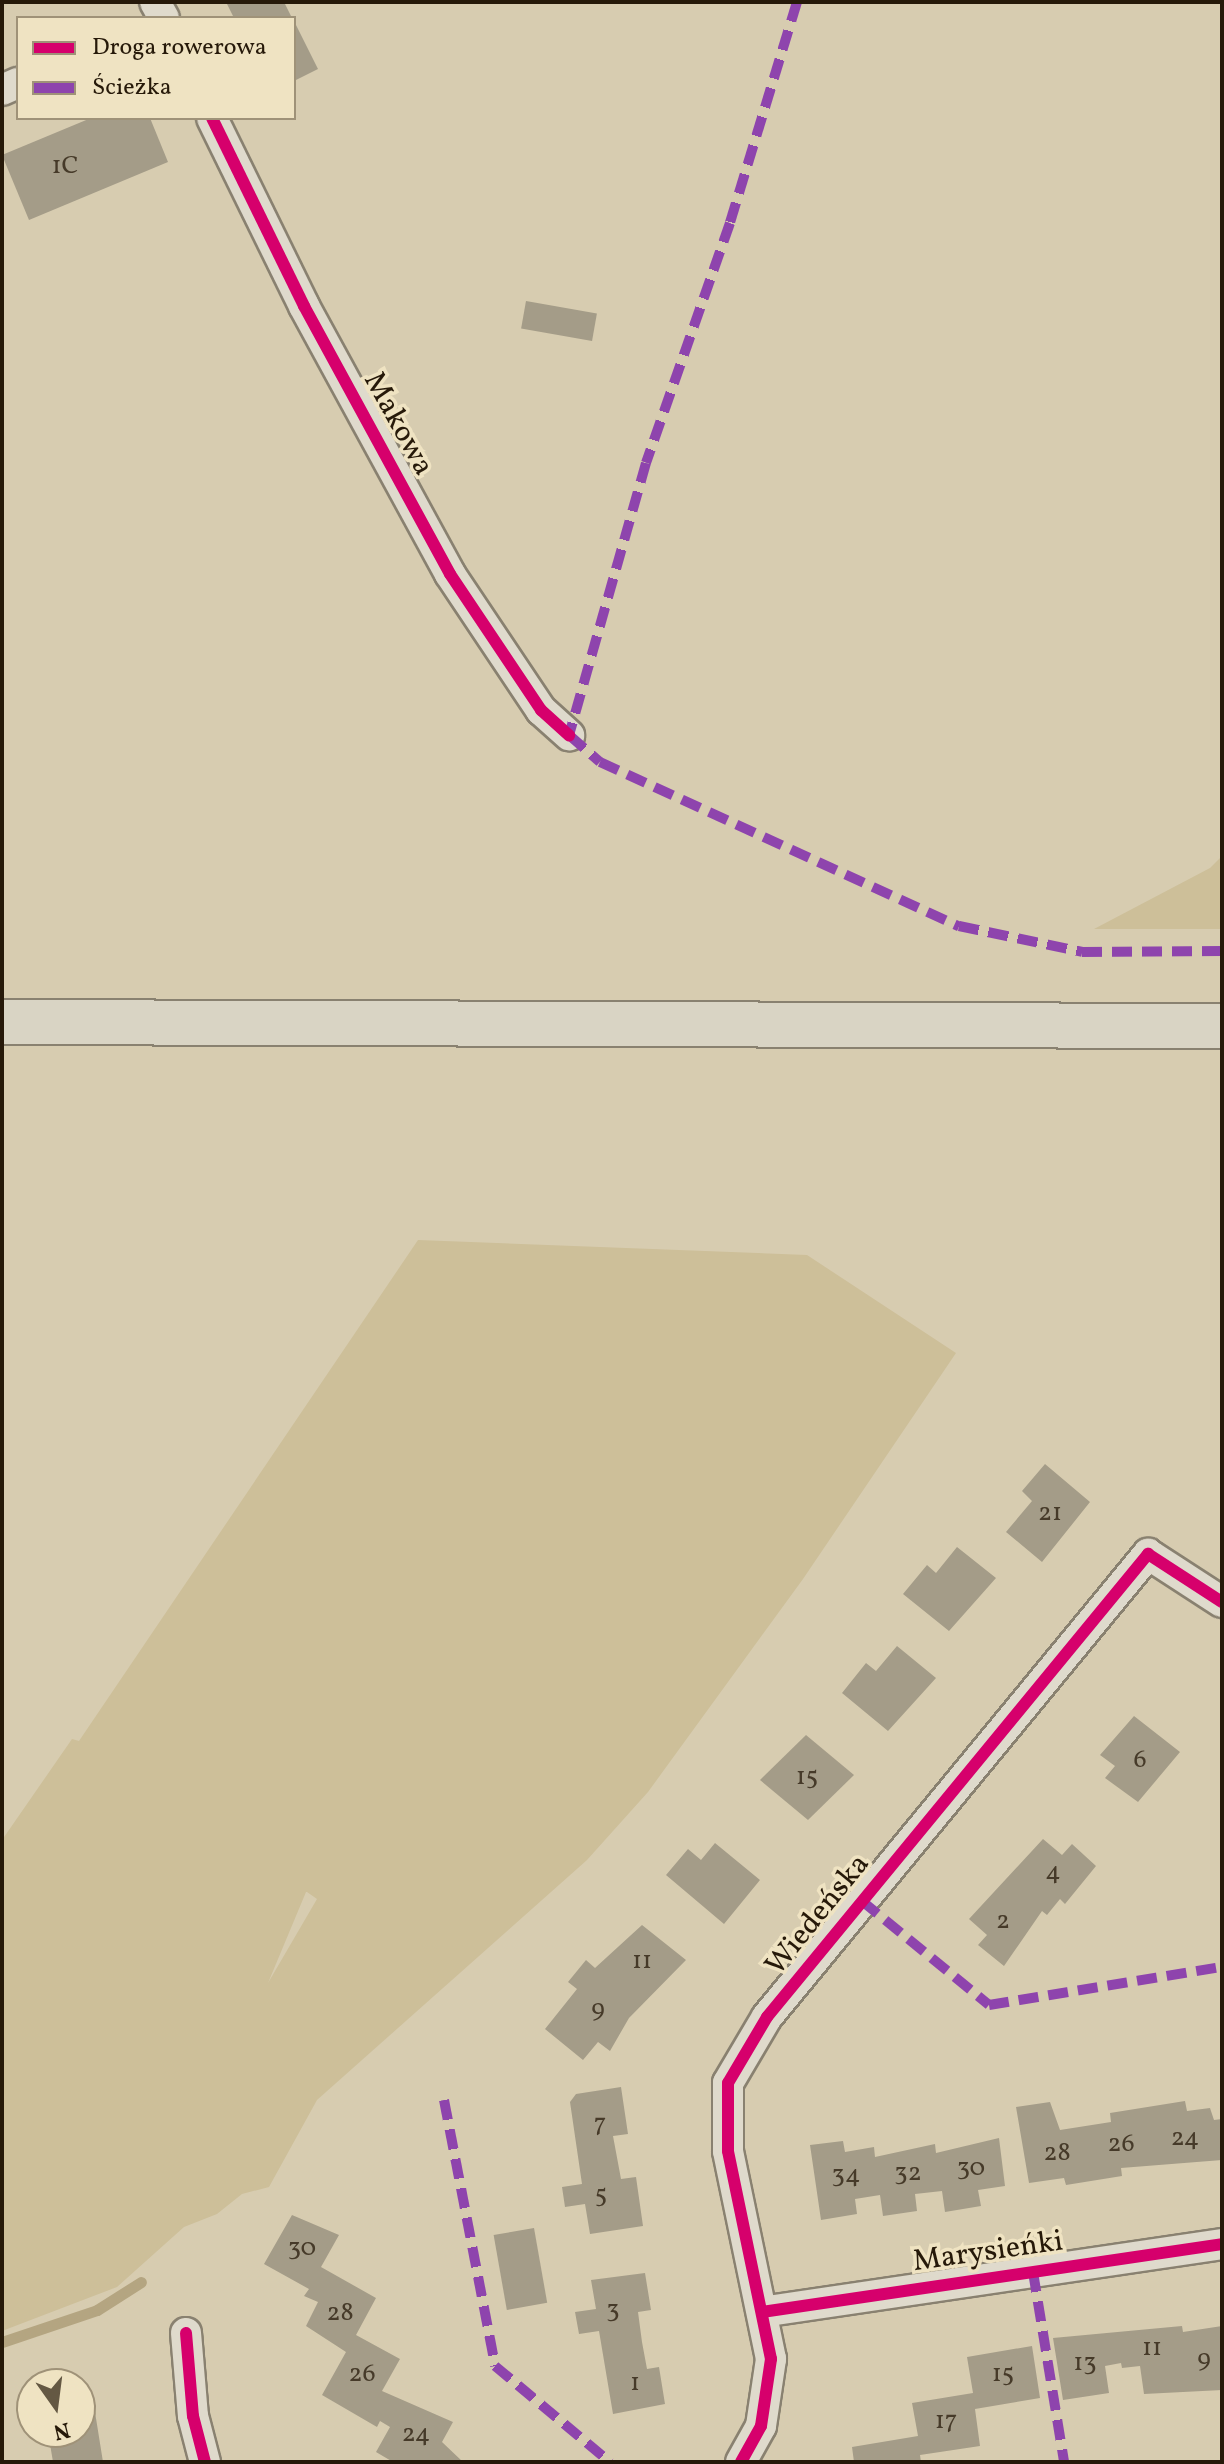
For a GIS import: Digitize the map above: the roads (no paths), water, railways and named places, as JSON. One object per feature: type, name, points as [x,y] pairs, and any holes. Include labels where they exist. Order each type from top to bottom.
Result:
[{"type":"main road","points":[[2,1022],[1222,1026]]},
{"type":"street","name":"Makowa","points":[[213,120],[304,306],[450,574],[541,710],[569,735]]},
{"type":"street","name":"Wiedeńska","points":[[741,2462],[761,2426],[771,2359],[728,2151],[728,2083],[767,2017],[1148,1554],[1222,1602]]},
{"type":"street","name":"Marysieńki","points":[[762,2312],[1222,2244]]},
{"type":"street","points":[[186,2333],[193,2416],[205,2462]]},
{"type":"waterway","points":[[2,2342],[97,2310],[141,2282]]}]
